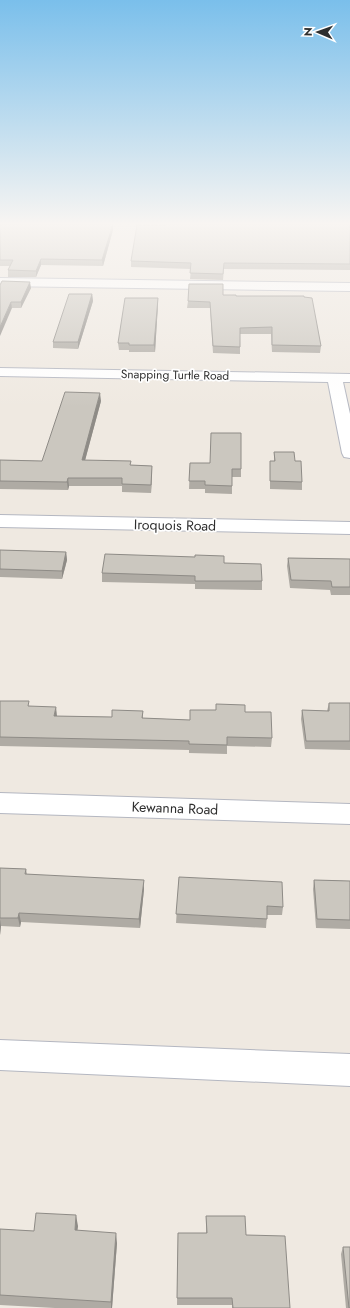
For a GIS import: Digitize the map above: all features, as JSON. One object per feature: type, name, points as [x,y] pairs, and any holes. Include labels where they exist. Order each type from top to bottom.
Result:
[{"type":"street","points":[[213,285],[350,287]]},
{"type":"street","name":"Snapping Turtle Road","points":[[0,372],[343,378]]},
{"type":"street","points":[[343,378],[350,453]]},
{"type":"street","name":"Iroquois Road","points":[[0,521],[350,528]]},
{"type":"street","name":"Kewanna Road","points":[[0,803],[350,814]]},
{"type":"street","points":[[0,1054],[350,1070]]},
{"type":"building","points":[[0,285],[29,285],[21,302],[11,302],[0,327]]},
{"type":"building","points":[[189,285],[223,285],[223,295],[304,296],[312,298],[321,346],[272,345],[272,327],[240,328],[240,347],[213,346],[210,302],[188,301]]},
{"type":"building","points":[[69,294],[92,294],[78,342],[53,342]]},
{"type":"building","points":[[125,298],[158,298],[154,345],[129,345],[129,343],[118,343]]},
{"type":"building","points":[[65,392],[100,393],[82,460],[131,461],[130,465],[152,466],[151,485],[122,484],[122,478],[68,478],[67,482],[0,481],[0,460],[42,461]]},
{"type":"building","points":[[211,433],[241,433],[241,469],[232,469],[232,486],[205,485],[205,481],[189,481],[190,463],[210,463]]},
{"type":"building","points":[[274,452],[294,452],[295,461],[301,461],[302,482],[270,481],[270,461],[275,461]]},
{"type":"building","points":[[0,550],[66,552],[62,571],[0,569]]},
{"type":"building","points":[[105,554],[195,557],[195,555],[224,556],[224,563],[261,564],[262,581],[195,581],[195,576],[102,573]]},
{"type":"building","points":[[288,558],[350,559],[350,587],[332,587],[331,581],[291,580]]},
{"type":"building","points":[[0,701],[29,701],[28,706],[56,707],[54,716],[112,717],[112,710],[143,711],[142,718],[190,720],[190,710],[216,710],[216,704],[245,705],[245,712],[271,712],[272,738],[227,737],[227,745],[189,744],[189,741],[0,737]]},
{"type":"building","points":[[329,703],[350,703],[350,741],[306,741],[302,710],[329,711]]},
{"type":"building","points":[[0,868],[26,869],[25,874],[144,880],[139,919],[19,913],[18,918],[0,918]]},
{"type":"building","points":[[179,877],[282,882],[283,907],[267,906],[267,919],[176,914]]},
{"type":"building","points":[[314,880],[350,881],[350,920],[317,919]]},
{"type":"building","points":[[36,1213],[76,1215],[75,1230],[116,1233],[111,1302],[0,1295],[0,1229],[34,1231]]},
{"type":"building","points":[[206,1216],[245,1216],[246,1235],[285,1236],[290,1308],[233,1308],[232,1298],[177,1298],[178,1233],[207,1233]]},
{"type":"building","points":[[343,1247],[350,1247],[350,1308],[349,1308]]}]
